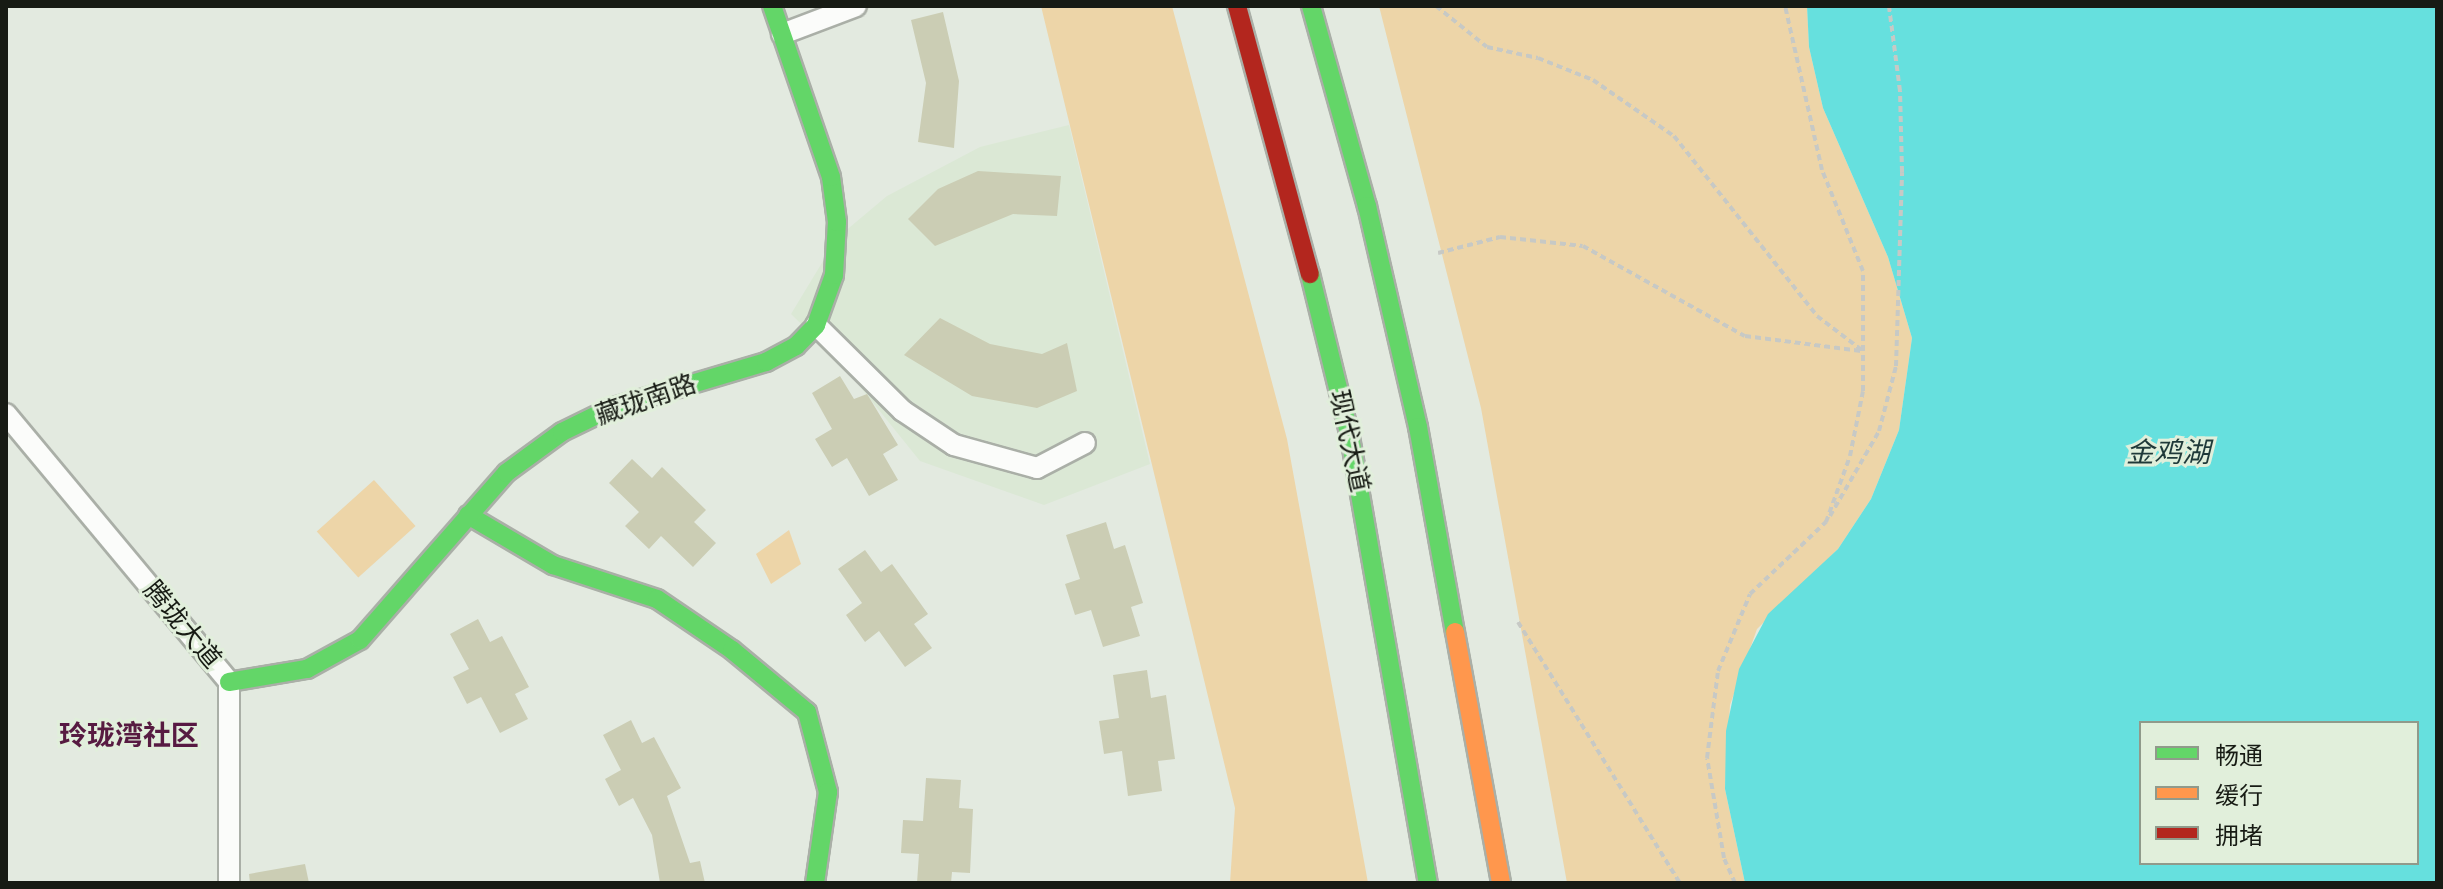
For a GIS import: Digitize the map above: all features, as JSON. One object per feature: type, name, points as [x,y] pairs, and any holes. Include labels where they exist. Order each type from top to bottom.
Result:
[{"type":"main road","name":"藏珑南路","points":[[229,682],[307,669],[360,640],[506,473],[562,432],[611,408],[766,362],[796,346],[816,325],[834,275],[837,222],[831,177],[772,6]]},
{"type":"main road","name":"现代大道","points":[[1237,6],[1304,246],[1350,437],[1399,696],[1428,883]]},
{"type":"main road","points":[[1311,6],[1367,206],[1418,427],[1501,883]]},
{"type":"main road","points":[[468,515],[553,565],[657,599],[732,650],[807,712],[828,792],[815,883]]},
{"type":"street","points":[[782,34],[856,6]]},
{"type":"street","points":[[816,325],[903,411],[954,445],[1037,468],[1085,443]]},
{"type":"street","name":"腾珑大道","points":[[6,414],[229,682],[229,883]]},
{"type":"path","points":[[1436,6],[1487,47],[1538,58],[1593,80],[1674,136],[1817,316],[1863,351]]},
{"type":"path","points":[[1785,6],[1822,170],[1863,271],[1863,391],[1850,456],[1826,522]]},
{"type":"path","points":[[1735,883],[1724,858],[1707,758],[1718,671],[1750,594],[1826,522],[1879,431],[1896,366],[1902,159],[1900,91],[1889,6]]},
{"type":"path","points":[[1438,253],[1500,237],[1583,246],[1745,336],[1863,351]]},
{"type":"path","points":[[1518,622],[1680,883]]},
{"type":"shaded area","points":[[1041,6],[1172,6],[1287,439],[1368,883],[1230,883],[1235,808]]},
{"type":"shaded area","points":[[1379,6],[1807,6],[1809,47],[1823,108],[1888,257],[1912,338],[1899,430],[1871,499],[1838,549],[1757,629],[1730,705],[1725,789],[1745,883],[1567,883],[1481,408]]},
{"type":"shaded area","points":[[1069,125],[1150,464],[1044,505],[920,461],[841,363],[791,314],[837,238],[887,196],[980,147]]},
{"type":"shaded area","points":[[374,480],[415,526],[358,578],[317,532]]},
{"type":"shaded area","points":[[789,530],[801,564],[771,584],[756,554]]},
{"type":"water","name":"金鸡湖","points":[[1807,6],[2437,6],[2437,883],[1745,883],[1725,789],[1726,731],[1739,669],[1768,614],[1838,549],[1871,499],[1899,430],[1912,338],[1888,257],[1823,108],[1809,47]]},
{"type":"building","points":[[943,12],[959,81],[954,148],[918,142],[926,83],[911,20]]},
{"type":"building","points":[[978,171],[1061,176],[1057,216],[1013,214],[935,246],[908,219],[938,189]]},
{"type":"building","points":[[940,318],[990,344],[1042,354],[1067,343],[1077,391],[1037,408],[972,396],[904,355]]},
{"type":"building","points":[[840,376],[854,399],[867,394],[898,445],[883,454],[898,480],[869,496],[847,458],[832,467],[815,439],[832,429],[812,393]]},
{"type":"building","points":[[632,459],[652,478],[662,467],[706,510],[694,522],[716,543],[693,567],[661,536],[649,549],[625,526],[639,512],[609,483]]},
{"type":"building","points":[[1106,522],[1114,549],[1125,545],[1143,603],[1131,607],[1140,636],[1103,647],[1091,610],[1075,615],[1065,584],[1080,579],[1066,535]]},
{"type":"building","points":[[865,550],[881,572],[892,564],[928,614],[914,624],[932,648],[905,667],[879,631],[865,642],[846,615],[862,603],[838,569]]},
{"type":"building","points":[[478,619],[490,642],[502,636],[529,687],[515,694],[528,719],[500,733],[481,697],[467,704],[453,677],[469,669],[450,634]]},
{"type":"building","points":[[1147,670],[1151,698],[1166,695],[1175,759],[1158,761],[1162,791],[1128,796],[1122,751],[1104,754],[1099,721],[1119,718],[1113,675]]},
{"type":"building","points":[[631,720],[642,743],[654,737],[681,788],[667,796],[690,863],[700,861],[705,883],[660,883],[652,835],[633,798],[619,806],[605,779],[621,770],[603,735]]},
{"type":"building","points":[[926,778],[961,780],[959,808],[973,809],[970,873],[952,872],[951,883],[917,883],[919,854],[901,853],[903,820],[923,821]]},
{"type":"building","points":[[305,864],[309,883],[250,883],[249,874]]},
{"type":"traffic: fast","points":[[229,682],[307,669],[360,640],[506,473],[562,432],[611,408],[766,362],[796,346],[816,325],[834,275],[837,222],[831,177],[772,6]]},
{"type":"traffic: fast","points":[[1311,6],[1367,206],[1418,427],[1455,632]]},
{"type":"traffic: fast","points":[[1310,274],[1350,437],[1428,883]]},
{"type":"traffic: fast","points":[[468,515],[553,565],[657,599],[732,650],[807,712],[828,792],[815,883]]},
{"type":"traffic: slow","points":[[1455,632],[1501,883]]},
{"type":"traffic: jam","points":[[1237,6],[1310,274]]},
{"type":"district","name":"玲珑湾社区","points":[[129,736]]}]
